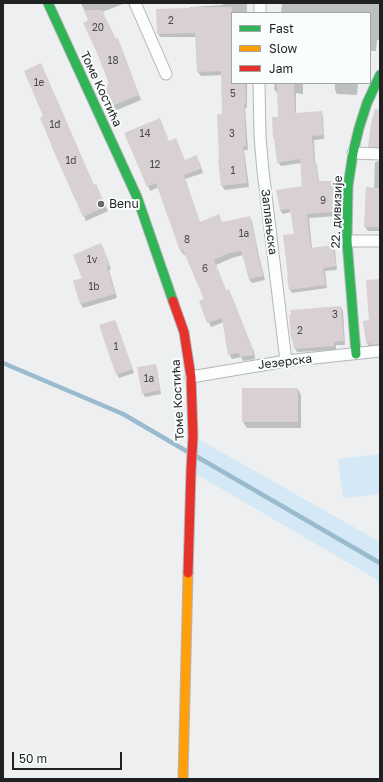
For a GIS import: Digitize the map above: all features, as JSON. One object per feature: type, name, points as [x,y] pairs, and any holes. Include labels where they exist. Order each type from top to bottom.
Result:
[{"type":"street","name":"Томе Костића","points":[[48,3],[137,197],[184,332],[191,377],[192,443],[183,779]]},
{"type":"street","points":[[135,3],[166,74]]},
{"type":"street","name":"22. дивизије","points":[[356,354],[347,241],[348,186],[353,153],[359,128],[367,103],[377,90],[380,76]]},
{"type":"street","name":"Заплањска","points":[[259,84],[260,137],[263,171],[286,361]]},
{"type":"street","points":[[353,153],[380,154]]},
{"type":"street","points":[[347,241],[380,241]]},
{"type":"street","name":"Језерска","points":[[191,377],[286,361],[356,354],[379,355]]},
{"type":"shaded area","points":[[193,436],[380,542],[380,588],[376,579],[191,471]]},
{"type":"shaded area","points":[[380,454],[380,494],[343,498],[338,459]]},
{"type":"building","points":[[232,7],[231,84],[245,84],[246,104],[244,104],[246,146],[243,146],[247,183],[221,186],[218,160],[217,114],[222,114],[221,71],[197,72],[195,33],[157,34],[156,9]]},
{"type":"building","points":[[84,10],[102,10],[116,39],[118,38],[139,95],[109,107],[101,87],[109,84],[83,23],[88,20]]},
{"type":"building","points":[[41,63],[94,185],[96,184],[106,206],[83,217],[40,118],[43,116],[24,71]]},
{"type":"building","points":[[277,84],[294,84],[295,113],[322,111],[323,135],[312,136],[314,161],[316,161],[318,181],[333,181],[335,212],[307,214],[311,248],[333,245],[336,266],[323,268],[326,285],[289,290],[283,235],[294,234],[290,209],[280,210],[276,190],[302,186],[300,159],[277,163],[273,138],[272,117],[278,117]]},
{"type":"building","points":[[375,109],[380,110],[380,147],[368,147],[371,123]]},
{"type":"building","points":[[160,118],[169,141],[176,138],[185,160],[197,155],[201,169],[184,175],[200,222],[219,214],[222,222],[250,216],[263,276],[249,279],[241,251],[229,253],[214,260],[226,290],[229,289],[252,347],[253,355],[240,357],[239,353],[228,355],[222,318],[207,323],[199,301],[204,299],[183,250],[180,251],[156,183],[147,187],[124,133]]},
{"type":"building","points":[[366,187],[380,188],[380,227],[364,227]]},
{"type":"building","points":[[101,243],[110,264],[107,266],[115,294],[80,304],[73,281],[82,278],[73,255]]},
{"type":"building","points":[[380,279],[380,344],[370,345],[370,343],[366,343],[363,321],[369,320],[366,280]]},
{"type":"building","points":[[341,306],[344,341],[334,342],[334,346],[294,349],[291,338],[290,310]]},
{"type":"building","points":[[115,320],[133,369],[116,375],[99,325]]},
{"type":"building","points":[[156,364],[160,390],[142,394],[137,367]]},
{"type":"building","points":[[242,388],[298,388],[298,422],[242,422]]},
{"type":"waterway","points":[[3,363],[123,414],[188,452]]},
{"type":"waterway","points":[[194,455],[380,563]]},
{"type":"traffic: fast","points":[[48,3],[137,197],[173,301]]},
{"type":"traffic: fast","points":[[356,354],[347,241],[348,186],[353,153],[359,128],[367,103],[380,75]]},
{"type":"traffic: slow","points":[[183,779],[188,573]]},
{"type":"traffic: jam","points":[[173,301],[184,332],[191,377],[193,436],[188,573]]},
{"type":"place","name":"Benu","points":[[101,204]]}]
